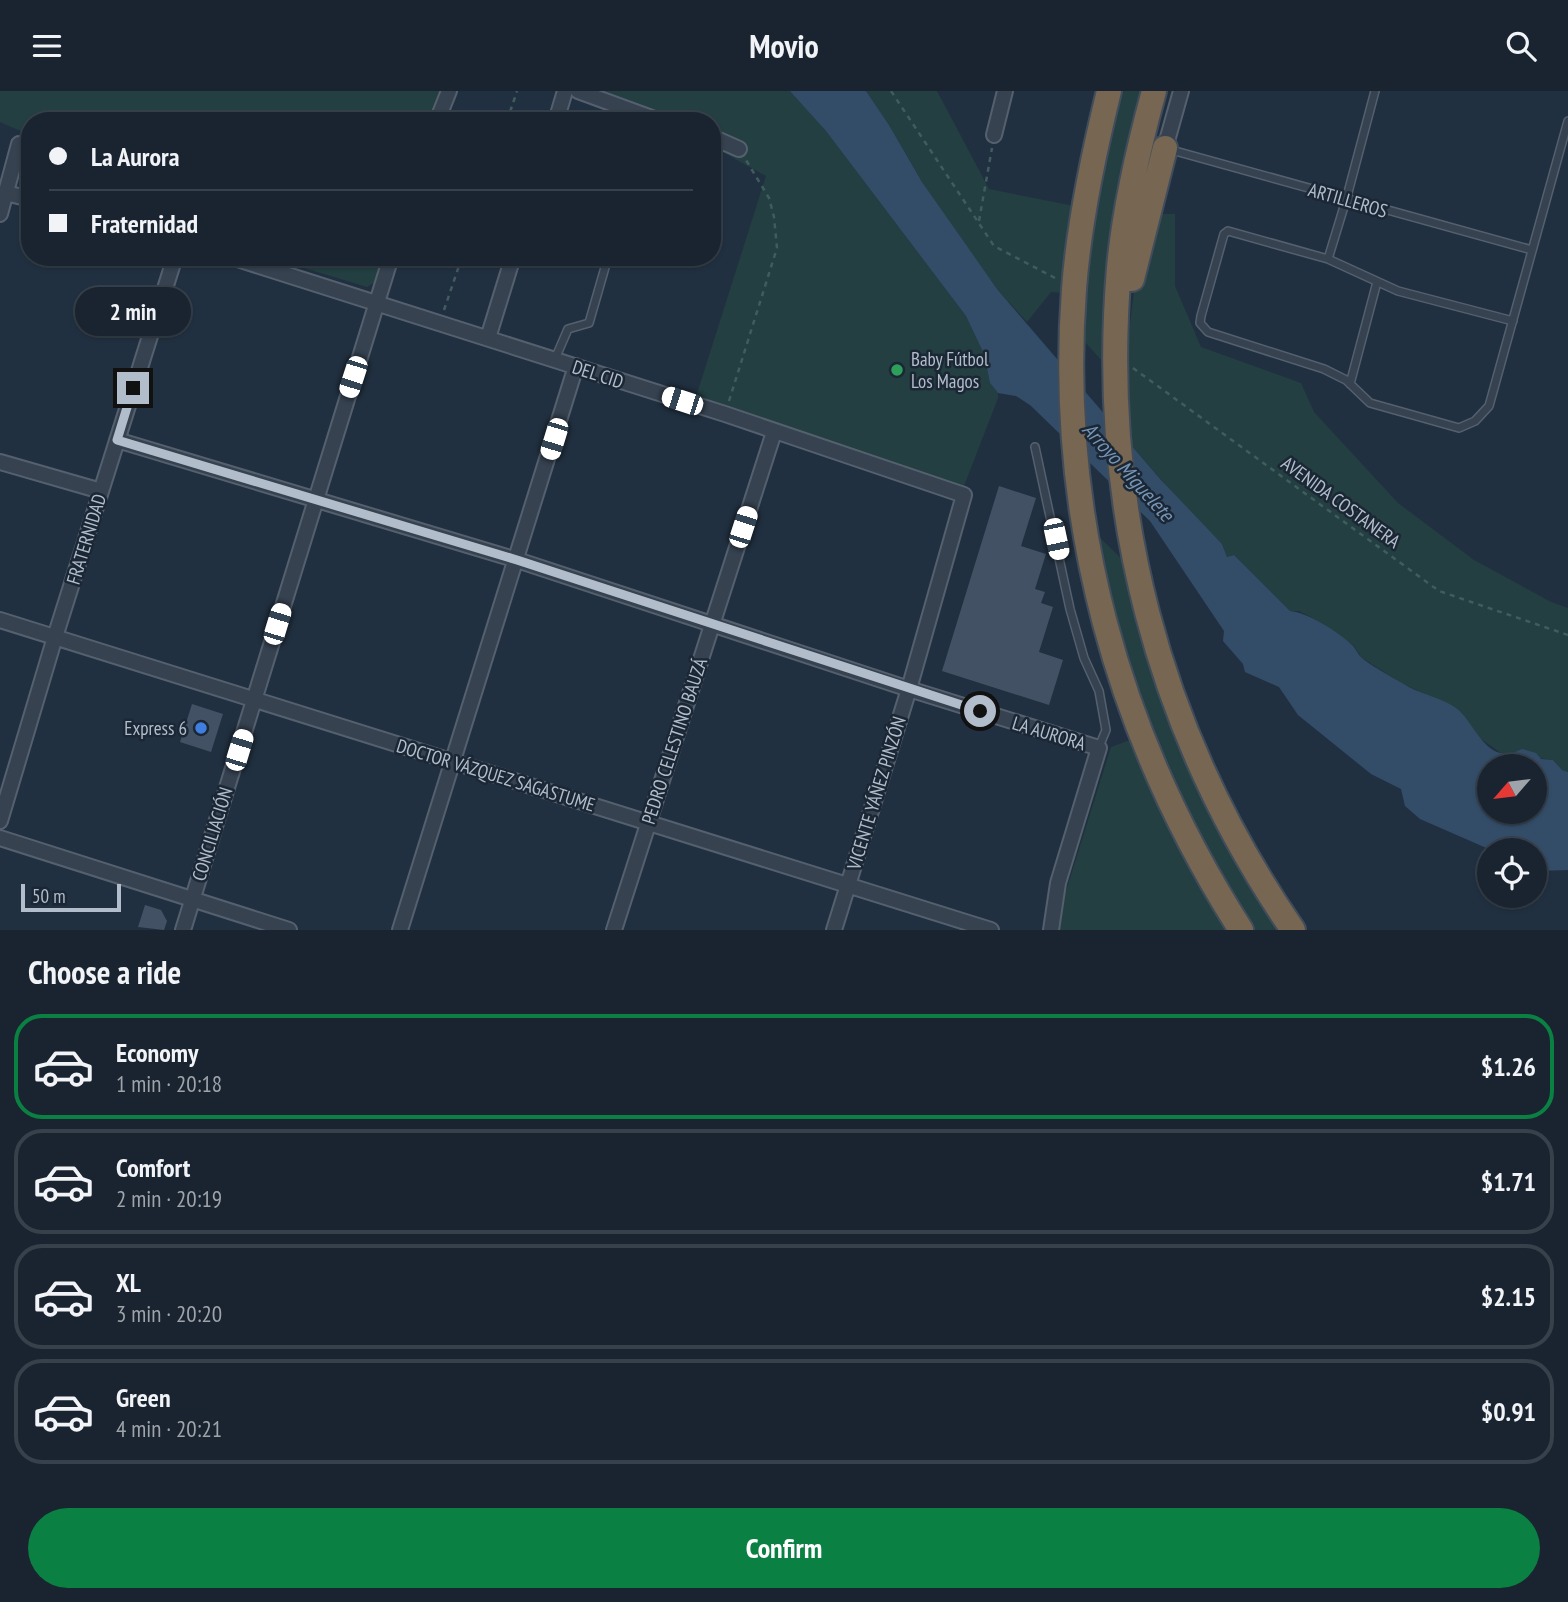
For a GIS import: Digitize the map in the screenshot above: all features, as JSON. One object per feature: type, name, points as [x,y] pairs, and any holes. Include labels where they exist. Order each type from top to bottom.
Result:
[{"type":"highway","points":[[1109,91],[1085,203],[1074,288],[1074,438],[1086,541],[1111,651],[1144,745],[1187,838],[1241,930]]},
{"type":"highway","points":[[1154,91],[1124,228],[1119,265],[1115,383],[1122,483],[1142,589],[1167,685],[1195,756],[1248,861],[1293,930]]},
{"type":"highway","points":[[1116,327],[1128,294],[1165,148]]},
{"type":"street","points":[[441,112],[449,91]]},
{"type":"street","points":[[559,112],[565,91]]},
{"type":"street","points":[[578,91],[628,112]]},
{"type":"street","points":[[994,135],[1005,91]]},
{"type":"street","points":[[1165,148],[1181,91]]},
{"type":"street","points":[[721,141],[739,149]]},
{"type":"street","points":[[0,214],[19,144]]},
{"type":"street","points":[[6,193],[21,197]]},
{"type":"street","name":"FRATERNIDAD","points":[[0,821],[172,266]]},
{"type":"street","name":"DEL CID","points":[[257,266],[725,414],[964,495]]},
{"type":"street","name":"CONCILIACIÓN","points":[[183,930],[388,266]]},
{"type":"street","points":[[488,338],[510,266]]},
{"type":"street","points":[[400,930],[576,366]]},
{"type":"street","name":"PEDRO CELESTINO BAUZÁ","points":[[614,930],[774,432]]},
{"type":"street","name":"LA AURORA","points":[[117,440],[517,560],[909,689],[1099,748]]},
{"type":"street","points":[[0,462],[101,491]]},
{"type":"street","name":"VICENTE YÁÑEZ PINZÓN","points":[[834,930],[909,689],[964,495]]},
{"type":"street","name":"DOCTOR VÁZQUEZ SAGASTUME","points":[[0,620],[991,930]]},
{"type":"street","points":[[1051,930],[1058,883],[1099,748]]},
{"type":"street","points":[[0,838],[289,930]]},
{"type":"lane","points":[[1328,259],[1375,91]]},
{"type":"lane","points":[[1513,321],[1398,291],[1328,259],[1228,231],[1224,235],[1200,316],[1200,323],[1208,332],[1324,369],[1350,384],[1370,403],[1459,428],[1475,421],[1489,406],[1513,321],[1568,121]]},
{"type":"lane","name":"ARTILLEROS","points":[[1165,148],[1532,250]]},
{"type":"lane","points":[[555,359],[568,329],[589,323],[605,266]]},
{"type":"lane","points":[[1350,384],[1377,282]]},
{"type":"lane","points":[[1035,447],[1070,609],[1084,658],[1099,691],[1106,730],[1099,748]]},
{"type":"path","points":[[510,112],[517,91]]},
{"type":"path","points":[[891,91],[994,246],[1074,288]]},
{"type":"path","points":[[979,223],[994,135]]},
{"type":"path","points":[[725,414],[777,249],[769,198],[739,149]]},
{"type":"path","points":[[440,323],[459,266]]},
{"type":"path","name":"AVENIDA COSTANERA","points":[[1115,355],[1439,591],[1568,635]]},
{"type":"green space","points":[[0,91],[442,91],[435,112],[21,112],[21,131],[0,122]]},
{"type":"green space","points":[[599,91],[790,91],[826,131],[966,316],[984,354],[990,383],[998,393],[998,398],[964,486],[935,479],[695,400],[766,176],[721,151],[721,112],[646,112]]},
{"type":"green space","points":[[866,91],[937,91],[989,189],[1074,206],[1065,293],[1051,292],[1027,322],[997,289],[966,246],[922,182]]},
{"type":"green space","points":[[1121,91],[1143,91],[1109,268],[1103,362],[1084,341],[1088,278],[1096,215]]},
{"type":"green space","points":[[1153,214],[1175,214],[1175,286],[1201,347],[1301,383],[1314,412],[1398,503],[1474,560],[1551,602],[1568,608],[1568,772],[1562,770],[1553,760],[1547,759],[1547,754],[1501,753],[1475,735],[1457,709],[1403,684],[1362,658],[1353,645],[1314,619],[1299,611],[1290,611],[1234,555],[1227,557],[1222,544],[1182,504],[1131,445],[1125,366],[1134,291]]},
{"type":"green space","points":[[298,266],[380,266],[374,283],[367,287]]},
{"type":"green space","points":[[1097,535],[1123,560],[1130,595],[1162,699],[1224,838],[1280,930],[1253,930],[1177,795],[1128,667]]},
{"type":"green space","points":[[1130,740],[1159,806],[1228,930],[1059,930],[1065,894],[1111,747]]},
{"type":"water","name":"Arroyo Miguelete","points":[[790,91],[866,91],[922,182],[997,289],[1161,480],[1222,544],[1227,557],[1234,555],[1290,611],[1305,615],[1330,629],[1352,645],[1369,663],[1408,687],[1456,708],[1491,748],[1499,753],[1522,749],[1536,753],[1477,754],[1477,824],[1547,824],[1547,760],[1553,760],[1562,770],[1568,772],[1568,870],[1547,871],[1547,838],[1477,838],[1477,844],[1420,819],[1405,806],[1401,789],[1371,774],[1298,715],[1279,687],[1245,672],[1243,664],[1223,641],[1224,631],[1150,521],[1030,405],[1016,396],[998,393],[990,383],[984,354],[966,316],[826,131]]},
{"type":"building","points":[[999,486],[1036,498],[1021,546],[1046,554],[1035,589],[1045,592],[1041,603],[1053,607],[1039,652],[1063,660],[1049,705],[942,671]]},
{"type":"building","name":"Express 6","points":[[192,704],[223,714],[211,752],[180,742]]},
{"type":"building","points":[[145,905],[161,910],[167,921],[164,930],[138,927]]},
{"type":"place","name":"Baby Fútbol Los Magos","points":[[897,370]]},
{"type":"place","name":"Express 6","points":[[201,728]]},
{"type":"route","points":[[133,388],[117,440],[517,560],[980,711]]}]
